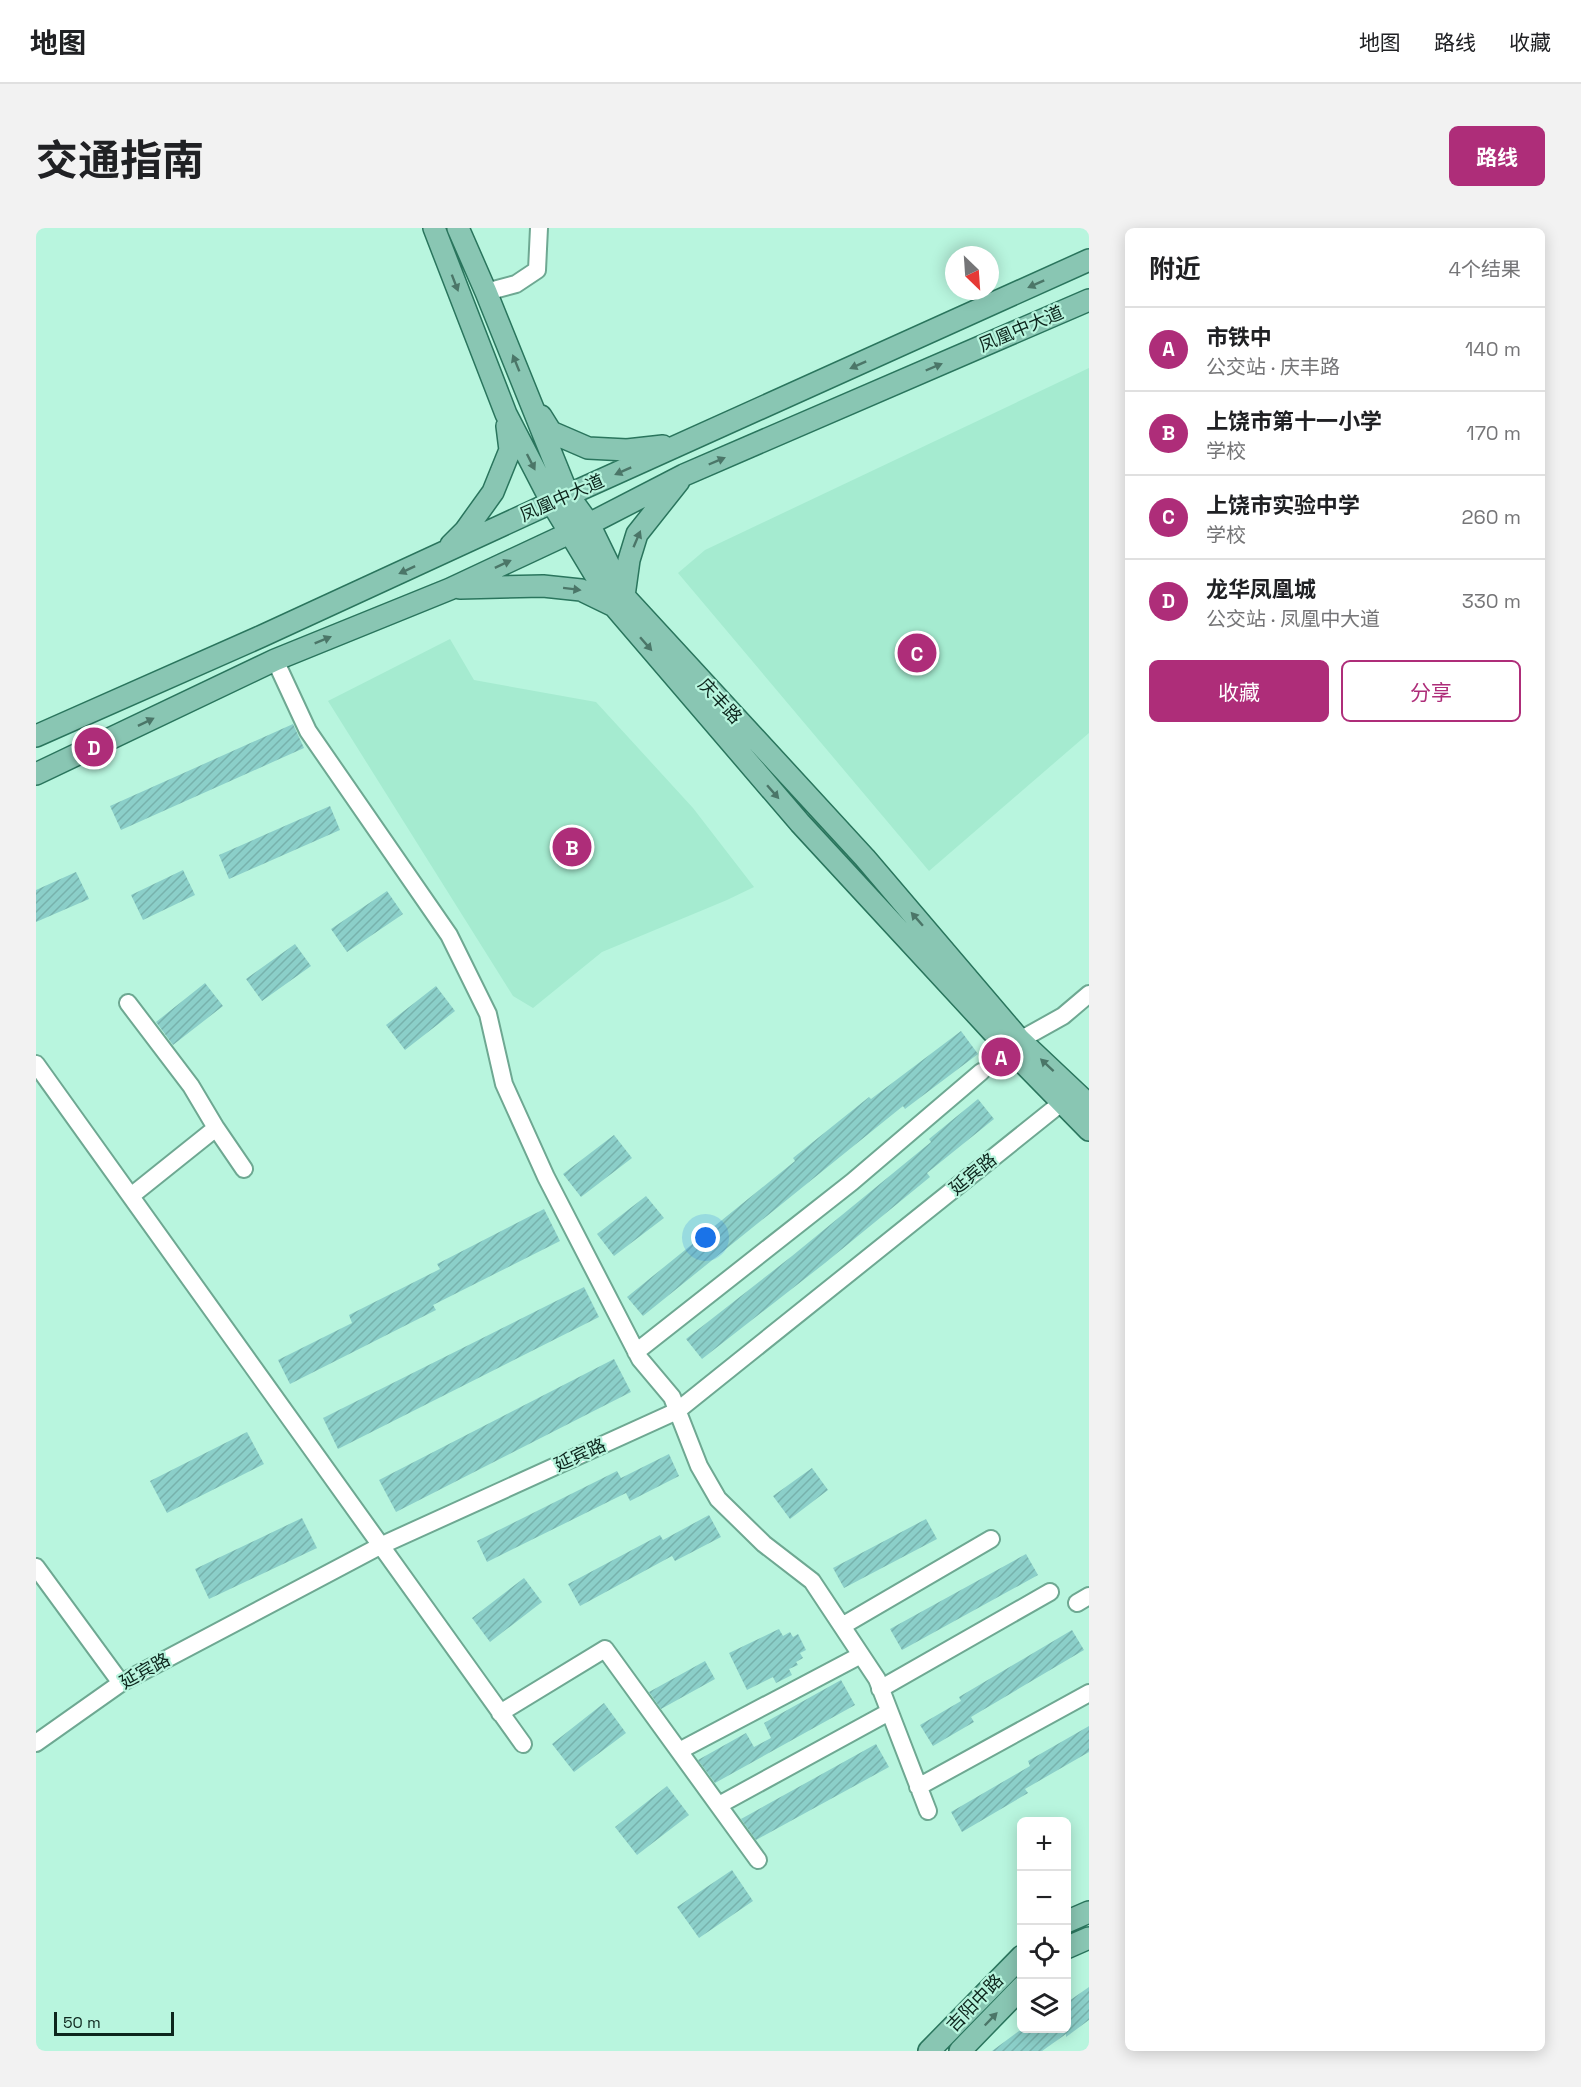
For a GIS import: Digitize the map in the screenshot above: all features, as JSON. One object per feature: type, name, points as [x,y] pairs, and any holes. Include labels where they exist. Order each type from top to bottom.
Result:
[{"type":"main road","points":[[434,228],[506,414],[560,499],[569,533],[619,601],[800,823],[1075,1100],[1089,1130]]},
{"type":"main road","name":"庆丰路","points":[[458,228],[529,395],[560,499],[589,524],[619,601],[865,858],[1020,1040],[1075,1100]]},
{"type":"main road","name":"凤凰中大道","points":[[36,736],[262,636],[1089,260]]},
{"type":"main road","name":"凤凰中大道","points":[[36,774],[275,660],[450,588],[589,524],[684,475],[1089,300]]},
{"type":"main road","points":[[529,395],[551,432],[588,448],[627,450],[687,442]]},
{"type":"main road","points":[[442,554],[465,531],[493,492],[510,450],[506,414]]},
{"type":"main road","points":[[619,601],[637,534],[684,475]]},
{"type":"main road","points":[[450,588],[543,586],[581,590],[619,601]]},
{"type":"main road","points":[[1071,1920],[1089,1912]]},
{"type":"main road","points":[[1071,1946],[1089,1938]]},
{"type":"main road","name":"吉阳中路","points":[[929,2051],[1017,1961]]},
{"type":"main road","name":"吉阳中路","points":[[960,2051],[1017,1992]]},
{"type":"street","points":[[486,292],[516,284],[537,270],[539,228]]},
{"type":"street","points":[[275,660],[308,731],[449,935],[488,1014],[504,1084],[546,1177],[640,1359],[672,1397],[699,1466],[718,1499],[764,1544],[812,1581],[842,1626],[877,1679],[928,1811]]},
{"type":"street","points":[[1020,1040],[1063,1016],[1089,994]]},
{"type":"street","points":[[128,1003],[191,1086],[244,1169]]},
{"type":"street","points":[[36,1064],[522,1744]]},
{"type":"street","points":[[636,1352],[852,1182],[981,1072]]},
{"type":"street","name":"延宾路","points":[[36,1743],[121,1683],[380,1546],[677,1411],[1075,1100]]},
{"type":"street","points":[[131,1197],[216,1128]]},
{"type":"street","points":[[842,1626],[991,1539]]},
{"type":"street","points":[[36,1567],[121,1683]]},
{"type":"street","points":[[880,1689],[1050,1592]]},
{"type":"street","points":[[500,1713],[605,1649],[759,1860]]},
{"type":"street","points":[[679,1751],[861,1655]]},
{"type":"street","points":[[918,1787],[1089,1693]]},
{"type":"street","points":[[719,1805],[889,1712]]},
{"type":"shaded area","points":[[1089,368],[1089,733],[929,871],[678,573],[705,550]]},
{"type":"shaded area","points":[[450,639],[474,680],[596,702],[693,808],[754,887],[602,952],[533,1008],[513,996],[328,701]]},
{"type":"building","points":[[293,724],[304,748],[121,830],[110,806]]},
{"type":"building","points":[[330,806],[340,830],[229,879],[219,855]]},
{"type":"building","points":[[183,870],[195,895],[143,920],[131,895]]},
{"type":"building","points":[[76,872],[89,899],[36,922],[36,890]]},
{"type":"building","points":[[387,891],[403,914],[347,952],[331,929]]},
{"type":"building","points":[[295,944],[311,966],[262,1001],[246,979]]},
{"type":"building","points":[[205,983],[223,1006],[173,1045],[156,1022]]},
{"type":"building","points":[[436,986],[455,1011],[405,1050],[386,1025]]},
{"type":"building","points":[[961,1031],[978,1054],[905,1109],[903,1106],[643,1316],[627,1297],[795,1161],[793,1158],[869,1097],[871,1099]]},
{"type":"building","points":[[978,1099],[994,1119],[927,1173],[930,1177],[702,1359],[686,1339],[931,1142],[929,1139]]},
{"type":"building","points":[[614,1135],[632,1158],[581,1197],[563,1174]]},
{"type":"building","points":[[646,1196],[664,1218],[614,1256],[597,1234]]},
{"type":"building","points":[[544,1209],[560,1241],[433,1305],[436,1310],[290,1384],[278,1360],[352,1323],[349,1315],[440,1269],[437,1264]]},
{"type":"building","points":[[584,1287],[599,1317],[338,1449],[323,1418]]},
{"type":"building","points":[[614,1359],[631,1392],[396,1512],[379,1480]]},
{"type":"building","points":[[247,1432],[264,1464],[167,1513],[150,1481]]},
{"type":"building","points":[[669,1454],[679,1476],[630,1501],[626,1493],[487,1562],[477,1541],[617,1471],[621,1478]]},
{"type":"building","points":[[812,1468],[828,1490],[790,1519],[773,1496]]},
{"type":"building","points":[[709,1515],[721,1537],[675,1561],[672,1556],[580,1606],[568,1584],[660,1535],[663,1540]]},
{"type":"building","points":[[302,1518],[317,1548],[209,1599],[195,1569]]},
{"type":"building","points":[[926,1519],[937,1539],[844,1588],[833,1568]]},
{"type":"building","points":[[1026,1554],[1038,1575],[902,1650],[890,1629]]},
{"type":"building","points":[[524,1578],[542,1602],[490,1642],[472,1618]]},
{"type":"building","points":[[779,1629],[783,1636],[790,1632],[793,1637],[798,1634],[806,1650],[800,1653],[803,1658],[796,1662],[798,1665],[789,1669],[792,1675],[776,1683],[773,1677],[747,1690],[729,1653]]},
{"type":"building","points":[[1072,1630],[1084,1650],[971,1717],[974,1722],[933,1746],[920,1725],[961,1701],[959,1697]]},
{"type":"building","points":[[705,1661],[715,1679],[661,1709],[649,1692]]},
{"type":"building","points":[[841,1680],[855,1705],[715,1783],[698,1760],[746,1733],[754,1747],[771,1738],[764,1723]]},
{"type":"building","points":[[604,1703],[626,1733],[574,1772],[552,1744]]},
{"type":"building","points":[[1089,1726],[1089,1752],[1025,1789],[1028,1793],[962,1832],[951,1812],[1030,1766],[1028,1761]]},
{"type":"building","points":[[876,1744],[889,1767],[756,1840],[741,1819]]},
{"type":"building","points":[[667,1786],[689,1815],[637,1855],[615,1827]]},
{"type":"building","points":[[732,1870],[753,1901],[699,1938],[677,1907]]},
{"type":"building","points":[[1089,1987],[1089,2020],[1066,2037],[1066,2034],[1042,2051],[992,2051],[1017,2032],[1071,2033],[1071,2000]]},
{"type":"place","name":"上饶市实验中学","points":[[917,653]]},
{"type":"place","name":"龙华凤凰城","points":[[94,747]]},
{"type":"place","name":"上饶市第十一小学","points":[[572,847]]},
{"type":"place","name":"市铁中","points":[[1001,1057]]}]
